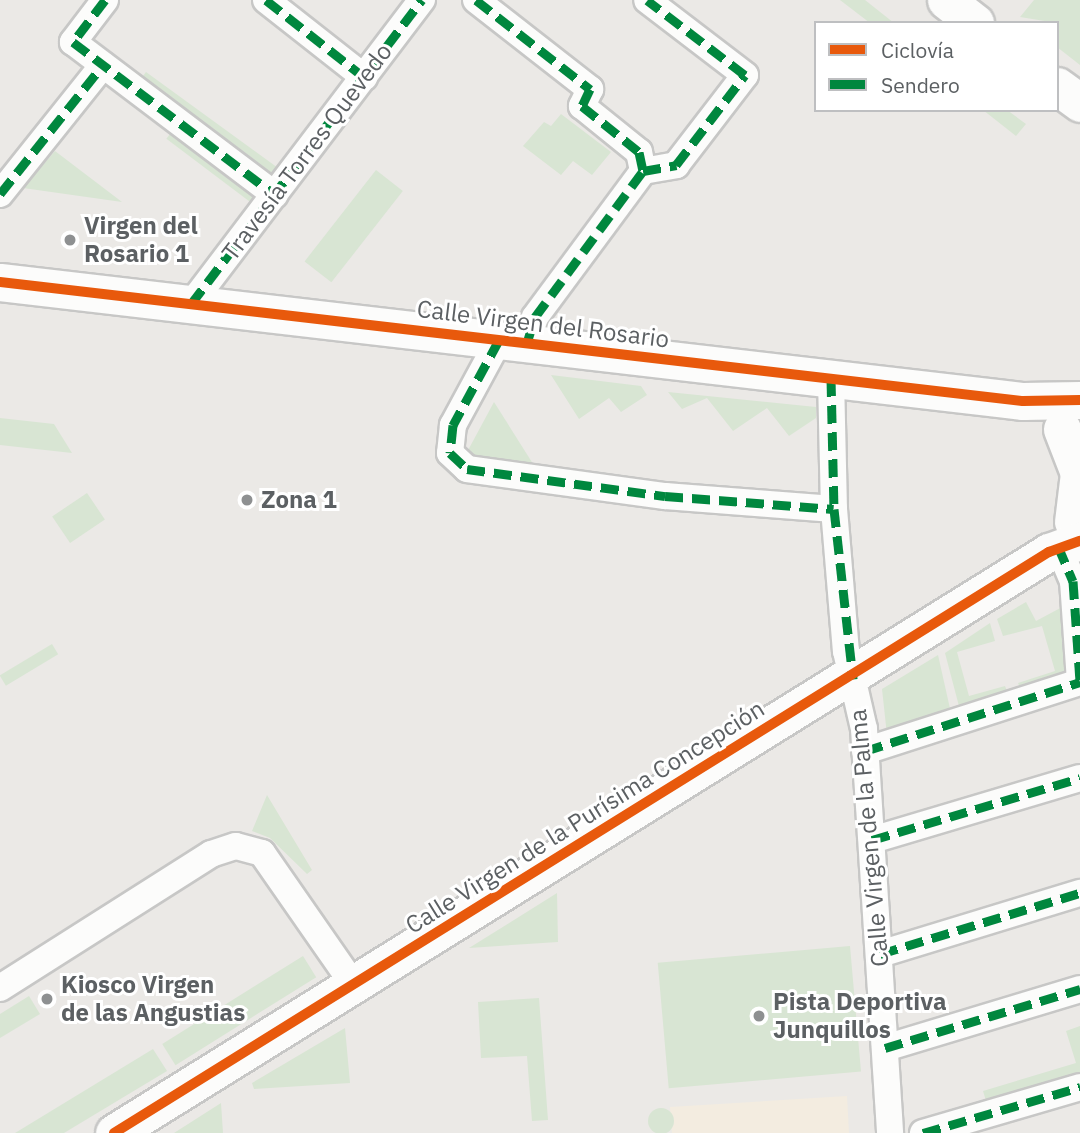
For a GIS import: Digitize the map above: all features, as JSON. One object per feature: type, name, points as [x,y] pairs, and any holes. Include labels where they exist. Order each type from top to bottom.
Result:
[{"type":"street","points":[[105,0],[73,42],[275,195]]},
{"type":"street","points":[[266,0],[358,72]]},
{"type":"street","name":"Travesía Torres Quevedo","points":[[191,304],[275,195],[358,72],[422,0]]},
{"type":"street","points":[[476,0],[590,89],[582,103],[595,118],[639,152],[643,171],[676,165],[745,75],[647,0]]},
{"type":"street","points":[[946,0],[972,21]]},
{"type":"street","points":[[0,194],[103,65]]},
{"type":"street","points":[[1059,87],[1080,103]]},
{"type":"street","name":"Calle Virgen del Rosario","points":[[513,341],[535,317],[643,171]]},
{"type":"street","name":"Calle Virgen del Rosario","points":[[0,282],[1023,401],[1074,421]]},
{"type":"street","points":[[513,341],[453,425],[450,453],[467,469],[665,496],[834,509]]},
{"type":"street","name":"Calle Virgen de la Palma","points":[[831,378],[834,509],[853,680],[865,751],[890,1133]]},
{"type":"street","points":[[865,751],[1080,681],[1073,581],[1073,530],[1079,473],[1074,421]]},
{"type":"street","name":"Calle Virgen de la Purísima Concepción","points":[[114,1133],[353,984],[853,680],[1073,530]]},
{"type":"street","points":[[872,840],[1080,778]]},
{"type":"street","points":[[0,988],[211,854],[236,846],[262,853],[353,984]]},
{"type":"street","points":[[880,954],[1080,893]]},
{"type":"street","points":[[885,1048],[1080,989]]},
{"type":"street","points":[[923,1133],[1080,1087]]},
{"type":"shaded area","points":[[847,1096],[849,1133],[672,1133],[670,1107]]},
{"type":"green space","points":[[840,0],[865,0],[891,21],[867,21]]},
{"type":"green space","points":[[1034,0],[1080,0],[1080,65],[1059,49],[1059,21],[1020,17]]},
{"type":"green space","points":[[146,72],[284,172],[278,180],[140,80]]},
{"type":"green space","points":[[986,112],[1010,112],[1026,124],[1016,136]]},
{"type":"green space","points":[[561,114],[611,152],[592,175],[573,161],[561,175],[523,146],[544,122],[551,126]]},
{"type":"green space","points":[[173,130],[262,197],[256,206],[166,139]]},
{"type":"green space","points":[[55,151],[122,202],[23,188]]},
{"type":"green space","points":[[376,170],[403,191],[331,282],[305,261]]},
{"type":"green space","points":[[551,375],[641,386],[647,395],[621,412],[609,398],[579,419]]},
{"type":"green space","points":[[668,392],[816,407],[816,418],[789,436],[767,408],[733,431],[707,398],[682,409]]},
{"type":"green space","points":[[494,402],[535,467],[466,454]]},
{"type":"green space","points":[[0,418],[54,424],[72,453],[0,445]]},
{"type":"green space","points":[[87,493],[105,520],[70,543],[52,516]]},
{"type":"green space","points":[[1026,602],[1036,621],[1066,605],[1073,675],[1022,692],[1018,683],[1055,671],[1042,626],[1003,636],[997,619]]},
{"type":"green space","points":[[990,623],[995,641],[957,652],[969,696],[1005,686],[1009,696],[960,710],[945,653]]},
{"type":"green space","points":[[52,644],[58,654],[6,686],[0,675]]},
{"type":"green space","points":[[938,655],[951,713],[887,735],[882,689]]},
{"type":"green space","points":[[267,795],[312,870],[307,874],[270,838],[252,831]]},
{"type":"green space","points":[[557,893],[558,942],[469,948]]},
{"type":"green space","name":"Pista Deportiva Junquillos","points":[[850,946],[861,1072],[669,1088],[658,963]]},
{"type":"green space","points":[[303,956],[316,977],[175,1065],[162,1044]]},
{"type":"green space","points":[[29,996],[40,1014],[0,1038],[0,1014]]},
{"type":"green space","points":[[539,998],[548,1120],[532,1121],[527,1056],[481,1058],[478,1002]]},
{"type":"green space","points":[[1080,1026],[1080,1076],[987,1104],[983,1091],[1076,1063],[1066,1031]]},
{"type":"green space","points":[[345,1028],[350,1083],[254,1089],[252,1083]]},
{"type":"green space","points":[[153,1049],[167,1071],[64,1133],[15,1133]]},
{"type":"green space","points":[[221,1103],[223,1133],[174,1133]]},
{"type":"green space","points":[[661,1108],[670,1112],[674,1121],[670,1130],[661,1134],[652,1130],[648,1121],[652,1112]]},
{"type":"marked path","points":[[105,0],[73,42],[275,195]]},
{"type":"marked path","points":[[266,0],[364,77]]},
{"type":"marked path","points":[[191,304],[422,0]]},
{"type":"marked path","points":[[476,0],[590,89],[582,106],[639,152],[643,171]]},
{"type":"marked path","points":[[643,171],[676,165],[745,75],[647,0]]},
{"type":"marked path","points":[[0,194],[103,65]]},
{"type":"marked path","points":[[527,343],[535,317],[643,171]]},
{"type":"marked path","points":[[499,340],[453,425],[450,453],[467,469],[665,496],[834,509]]},
{"type":"marked path","points":[[831,378],[834,509],[853,679]]},
{"type":"marked path","points":[[1058,546],[1073,581],[1080,681]]},
{"type":"marked path","points":[[865,751],[1080,682]]},
{"type":"marked path","points":[[872,840],[1080,778]]},
{"type":"marked path","points":[[880,954],[1080,893]]},
{"type":"marked path","points":[[885,1048],[1080,989]]},
{"type":"marked path","points":[[923,1133],[1080,1087]]},
{"type":"cycle path","points":[[0,282],[1023,401],[1080,400]]},
{"type":"cycle path","points":[[114,1133],[1049,552],[1080,541]]},
{"type":"place","name":"Virgen del Rosario 1","points":[[70,240]]},
{"type":"place","name":"Zona 1","points":[[247,500]]},
{"type":"place","name":"Kiosco Virgen de las Angustias","points":[[47,999]]},
{"type":"place","name":"Pista Deportiva Junquillos","points":[[759,1016]]}]
